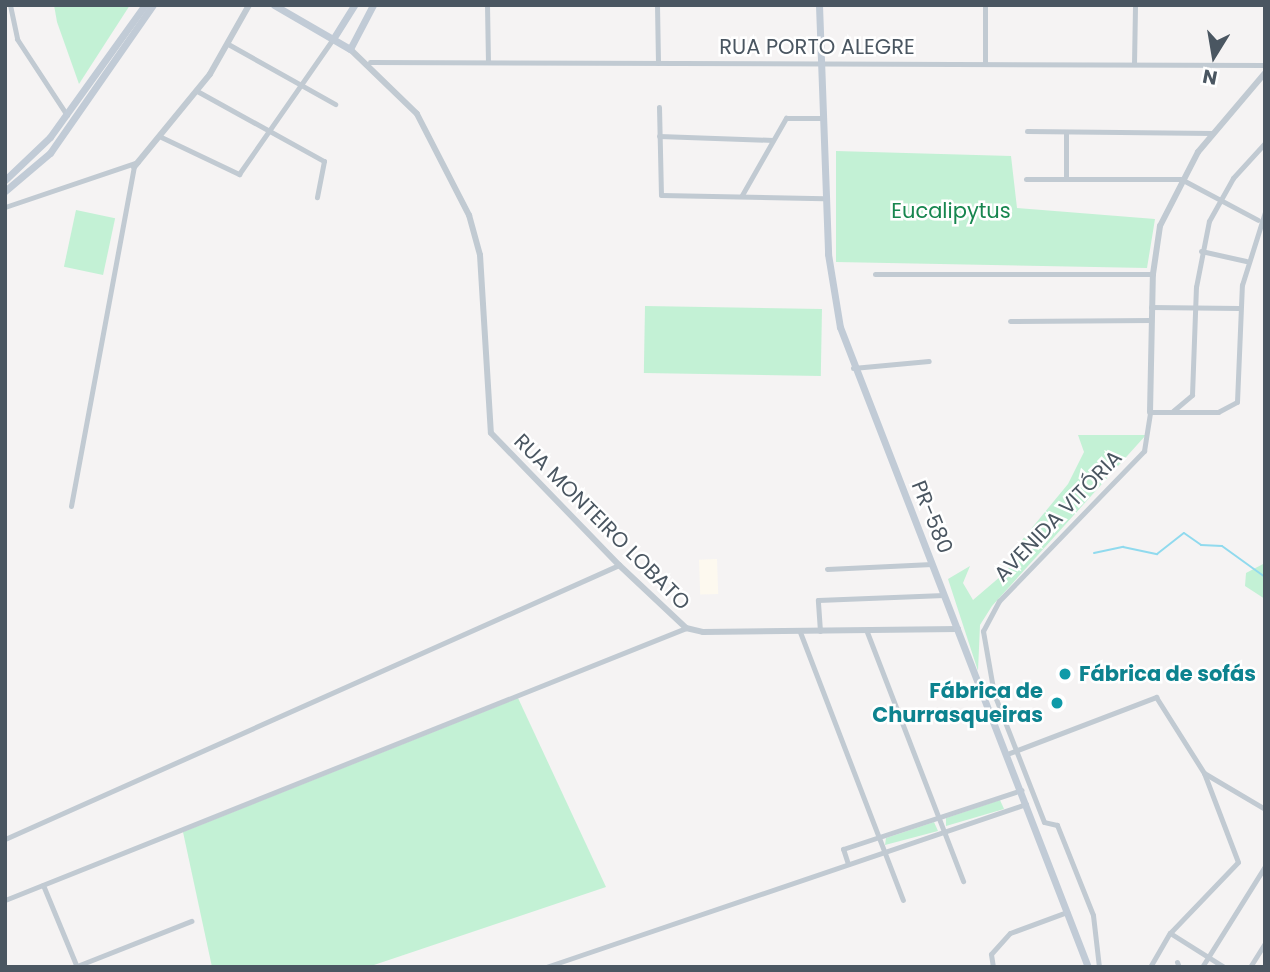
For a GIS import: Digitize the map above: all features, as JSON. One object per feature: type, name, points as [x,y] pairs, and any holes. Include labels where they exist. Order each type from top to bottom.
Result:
[{"type":"main road","points":[[5,180],[67,115],[145,5]]},
{"type":"main road","points":[[5,191],[50,153],[153,5]]},
{"type":"main road","name":"RUA MONTEIRO LOBATO","points":[[274,5],[350,49]]},
{"type":"main road","points":[[333,39],[354,5]]},
{"type":"main road","points":[[350,49],[373,5]]},
{"type":"main road","name":"PR-580","points":[[819,5],[824,198],[833,295],[853,368],[958,629],[1088,967]]},
{"type":"street","points":[[10,5],[17,39],[67,115]]},
{"type":"street","points":[[71,506],[136,165],[197,91],[228,44],[249,5]]},
{"type":"street","points":[[487,5],[488,61]]},
{"type":"street","points":[[657,5],[658,63]]},
{"type":"street","points":[[985,5],[985,63]]},
{"type":"street","points":[[1134,64],[1135,5]]},
{"type":"street","points":[[159,136],[234,175],[254,156],[304,87],[333,39]]},
{"type":"street","points":[[228,44],[335,104]]},
{"type":"street","name":"RUA MONTEIRO LOBATO","points":[[350,49],[370,61],[425,125],[469,215],[480,255],[491,433],[619,565],[686,628],[800,632],[958,629]]},
{"type":"street","name":"RUA PORTO ALEGRE","points":[[370,61],[1265,65]]},
{"type":"street","name":"AVENIDA VITÓRIA","points":[[1098,966],[1093,915],[1057,825],[1044,822],[984,661],[985,624],[999,601],[1144,452],[1150,412],[1153,274],[1160,226],[1181,179],[1213,133],[1265,73]]},
{"type":"street","points":[[197,91],[324,161],[317,197]]},
{"type":"street","points":[[659,107],[661,195],[824,198]]},
{"type":"street","points":[[743,195],[786,118],[821,118]]},
{"type":"street","points":[[1027,131],[1213,133]]},
{"type":"street","points":[[1066,132],[1066,179]]},
{"type":"street","points":[[659,136],[773,140]]},
{"type":"street","points":[[1172,412],[1192,396],[1195,306],[1201,251],[1219,198],[1265,143]]},
{"type":"street","points":[[5,207],[136,165]]},
{"type":"street","points":[[1026,179],[1181,179],[1258,220]]},
{"type":"street","points":[[1150,412],[1218,412],[1237,402],[1239,308],[1246,261],[1258,220],[1265,212]]},
{"type":"street","points":[[1201,251],[1246,261]]},
{"type":"street","points":[[875,274],[1153,274]]},
{"type":"street","points":[[1151,307],[1239,308]]},
{"type":"street","points":[[1010,321],[1151,320]]},
{"type":"street","points":[[853,368],[929,361]]},
{"type":"street","points":[[827,569],[932,564]]},
{"type":"street","points":[[5,839],[619,565]]},
{"type":"street","points":[[820,632],[818,600],[944,595]]},
{"type":"street","points":[[5,900],[686,628]]},
{"type":"street","points":[[800,632],[903,900]]},
{"type":"street","points":[[867,632],[963,881]]},
{"type":"street","points":[[1007,754],[1156,697],[1204,774],[1238,862],[1170,933],[1150,967]]},
{"type":"street","points":[[1204,774],[1265,809]]},
{"type":"street","points":[[849,863],[843,849],[1021,790]]},
{"type":"street","points":[[546,967],[1026,804]]},
{"type":"street","points":[[1202,967],[1265,866]]},
{"type":"street","points":[[43,885],[77,966],[191,921]]},
{"type":"street","points":[[993,967],[991,954],[1010,933],[1067,912]]},
{"type":"street","points":[[1170,933],[1224,967]]},
{"type":"street","points":[[1250,967],[1265,943]]},
{"type":"shaded area","points":[[717,559],[718,594],[700,595],[699,560]]},
{"type":"green space","points":[[54,5],[130,5],[79,84],[57,22]]},
{"type":"green space","name":"Eucalipytus","points":[[836,151],[1011,156],[1017,208],[1155,219],[1147,268],[836,262]]},
{"type":"green space","points":[[76,210],[115,218],[103,275],[64,267]]},
{"type":"green space","points":[[645,306],[822,309],[821,376],[644,373]]},
{"type":"green space","points":[[1078,435],[1146,435],[992,606],[980,625],[978,671],[948,579],[970,566],[963,583],[973,600],[1008,570],[1012,552],[1068,484],[1084,452]]},
{"type":"green space","points":[[1265,563],[1265,599],[1245,586],[1246,573]]},
{"type":"green space","points":[[518,698],[606,887],[368,967],[212,967],[183,832]]},
{"type":"green space","points":[[1000,800],[1004,809],[946,826],[946,818]]},
{"type":"green space","points":[[934,822],[938,831],[885,845],[886,838]]},
{"type":"waterway","points":[[1094,553],[1123,547],[1157,554],[1184,533],[1201,545],[1222,546],[1265,577]]},
{"type":"place","name":"Fábrica de sofás","points":[[1065,674]]},
{"type":"place","name":"Fábrica de Churrasqueiras","points":[[1057,703]]}]
